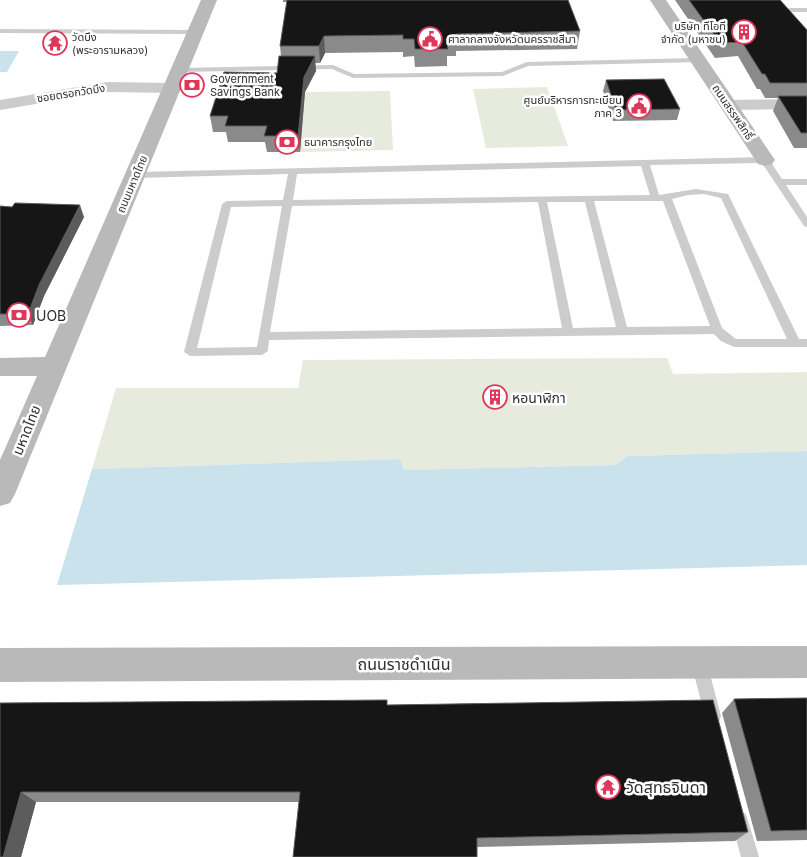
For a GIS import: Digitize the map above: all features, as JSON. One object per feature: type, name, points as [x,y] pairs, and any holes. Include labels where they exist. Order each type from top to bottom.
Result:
[{"type":"street","name":"ถนนมหาดไทย","points":[[52,366],[137,175],[209,0]]},
{"type":"street","name":"ถนนสรรพสิทธิ์","points":[[658,0],[765,160]]},
{"type":"street","name":"ซอยตรอกวัดบึง","points":[[0,105],[107,87],[176,79]]},
{"type":"street","points":[[728,105],[807,104]]},
{"type":"street","points":[[0,367],[52,366]]},
{"type":"street","name":"มหาดไทย","points":[[0,494],[52,366]]},
{"type":"street","name":"ถนนราชดำเนิน","points":[[0,665],[807,662]]},
{"type":"lane","points":[[762,10],[807,10]]},
{"type":"lane","points":[[0,31],[196,32]]},
{"type":"lane","points":[[176,79],[333,67],[353,76],[503,74],[527,64],[698,60]]},
{"type":"lane","points":[[137,175],[765,160]]},
{"type":"lane","name":"ถนนสรรพสิทธิ์","points":[[765,160],[807,224]]},
{"type":"lane","points":[[644,164],[656,197]]},
{"type":"lane","points":[[293,172],[287,204],[264,336],[262,351],[190,352],[227,204],[287,204],[656,197],[667,198],[675,193],[716,193],[725,196],[795,343]]},
{"type":"lane","points":[[780,182],[807,182]]},
{"type":"lane","points":[[667,198],[717,330],[734,343],[807,344]]},
{"type":"lane","points":[[542,199],[568,332]]},
{"type":"lane","points":[[589,199],[623,332]]},
{"type":"lane","points":[[264,336],[717,330]]},
{"type":"lane","points":[[699,663],[716,728]]},
{"type":"lane","points":[[736,802],[750,857]]},
{"type":"shaded area","points":[[547,87],[568,146],[486,148],[473,89]]},
{"type":"shaded area","points":[[390,91],[393,150],[300,152],[305,92]]},
{"type":"shaded area","points":[[667,358],[673,374],[807,372],[807,451],[628,456],[615,465],[404,470],[400,459],[92,469],[116,388],[298,388],[303,360]]},
{"type":"water","points":[[0,51],[19,51],[7,72],[0,72]]},
{"type":"water","points":[[807,451],[807,565],[57,585],[92,469],[400,459],[404,470],[615,465],[628,456]]},
{"type":"building","points":[[287,0],[568,0],[580,31],[456,34],[457,39],[446,39],[448,49],[415,49],[414,39],[403,39],[403,35],[324,36],[319,46],[280,46]]},
{"type":"building","points":[[689,0],[780,0],[807,30],[807,83],[770,83],[765,74],[762,74],[742,42],[720,43]]},
{"type":"building","points":[[279,56],[315,56],[304,77],[298,136],[264,136],[267,126],[225,126],[228,116],[210,116],[224,72],[277,73]]},
{"type":"building","points":[[664,79],[680,109],[616,110],[606,80]]},
{"type":"building","points":[[778,96],[807,96],[807,133],[801,133]]},
{"type":"building","points":[[15,203],[80,205],[39,285],[28,314],[0,314],[0,206],[12,207]]},
{"type":"building","points":[[807,698],[807,830],[771,831],[734,699]]},
{"type":"building","points":[[387,700],[387,705],[713,700],[748,832],[477,838],[477,857],[293,857],[300,792],[21,792],[3,857],[0,857],[0,703]]},
{"type":"place","name":"บริษัท ทีโอที จำกัด (มหาชน)","points":[[744,32]]},
{"type":"place","name":"ศาลากลางจังหวัดนครราชสีมา","points":[[430,39]]},
{"type":"place","name":"วัดบึง (พระอารามหลวง)","points":[[55,43]]},
{"type":"place","name":"Government Savings Bank","points":[[192,85]]},
{"type":"place","name":"ศูนย์บริหารการทะเบียน ภาค 3","points":[[639,106]]},
{"type":"place","name":"ธนาคารกรุงไทย","points":[[287,142]]},
{"type":"place","name":"UOB","points":[[19,315]]},
{"type":"place","name":"หอนาฬิกา","points":[[495,397]]},
{"type":"place","name":"วัดสุทธจินดา","points":[[608,787]]}]
